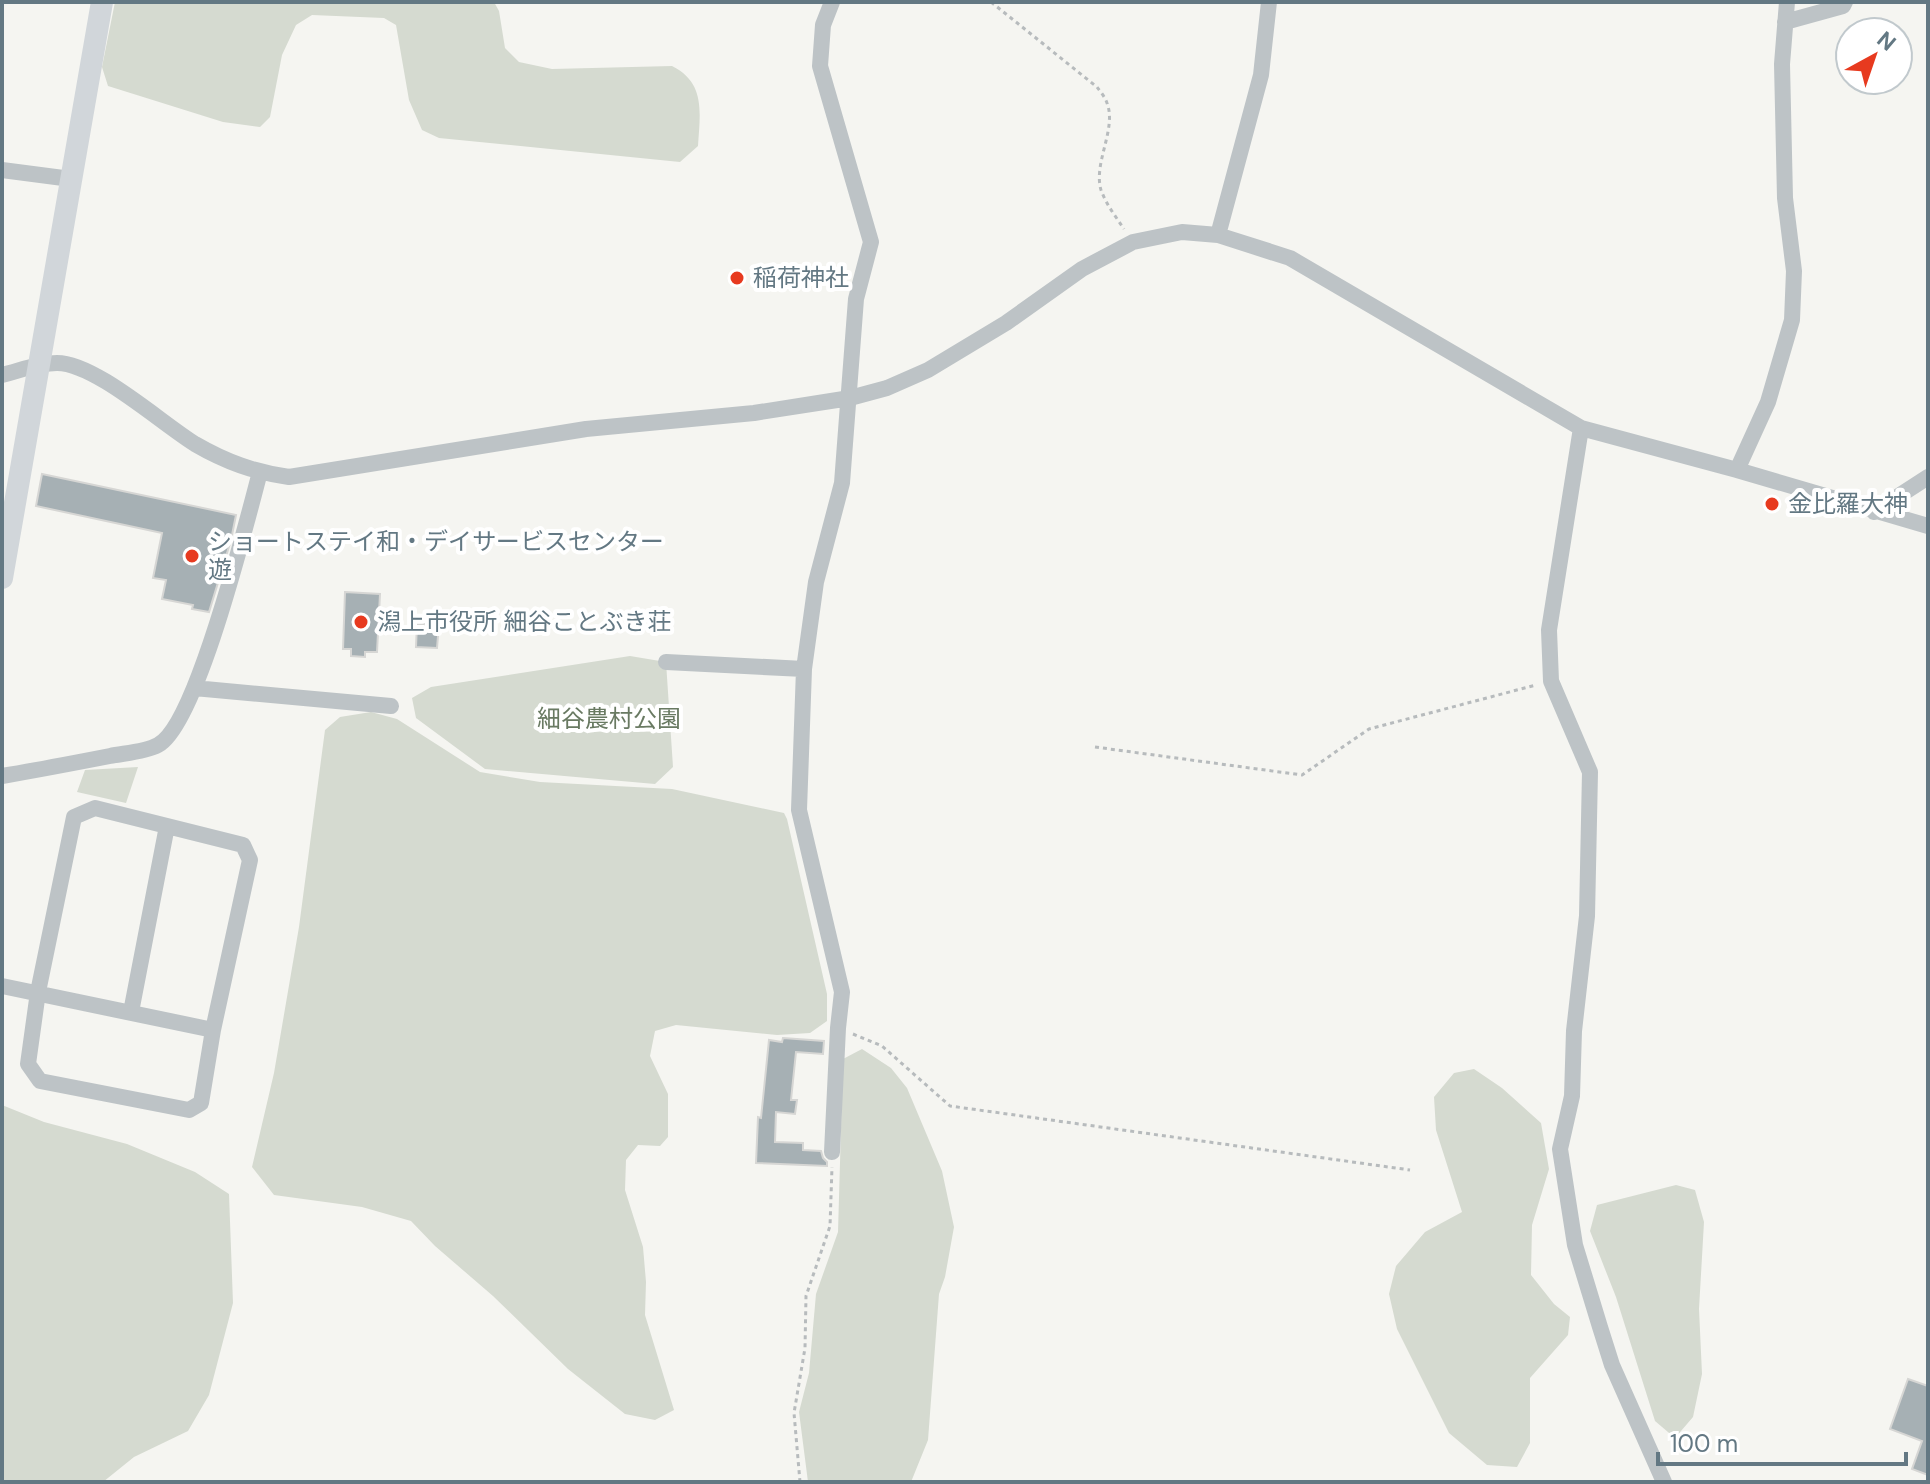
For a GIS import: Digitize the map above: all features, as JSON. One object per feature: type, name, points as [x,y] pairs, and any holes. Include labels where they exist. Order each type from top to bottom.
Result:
[{"type":"street","points":[[2,578],[102,2]]},
{"type":"street","points":[[832,2],[823,25],[820,66],[871,242],[856,299],[842,483],[816,582],[804,669],[799,810],[842,992],[832,1152]]},
{"type":"street","points":[[1218,235],[1261,75],[1269,2]]},
{"type":"street","points":[[1737,470],[1768,402],[1792,320],[1794,271],[1785,198],[1782,64],[1787,2]]},
{"type":"street","points":[[1785,22],[1843,6],[1845,2]]},
{"type":"street","points":[[2,170],[71,179]]},
{"type":"street","points":[[2,375],[59,363],[88,372],[133,399],[195,444],[238,466],[289,477],[586,429],[754,413],[850,398],[887,388],[928,370],[1006,323],[1082,269],[1133,242],[1182,232],[1218,235],[1290,258],[1581,428],[1928,526]]},
{"type":"street","points":[[1581,428],[1549,630],[1551,681],[1590,772],[1587,916],[1574,1031],[1572,1096],[1560,1149],[1575,1245],[1600,1327],[1612,1365],[1664,1482]]},
{"type":"street","points":[[2,776],[160,744],[177,723],[194,688],[225,604],[260,472]]},
{"type":"street","points":[[1874,512],[1928,477]]},
{"type":"street","points":[[666,662],[804,669]]},
{"type":"street","points":[[194,688],[391,706]]},
{"type":"street","points":[[95,808],[167,826],[243,845],[250,860],[213,1030],[201,1103],[189,1110],[40,1081],[28,1064],[38,992],[74,817],[95,808]]},
{"type":"street","points":[[131,1012],[167,826]]},
{"type":"street","points":[[2,986],[213,1030]]},
{"type":"path","points":[[991,2],[1097,87],[1107,103],[1109,118],[1100,169],[1101,189],[1133,242]]},
{"type":"path","points":[[1095,747],[1302,775],[1369,729],[1551,681]]},
{"type":"path","points":[[838,1028],[882,1046],[950,1106],[1410,1170]]},
{"type":"path","points":[[800,1482],[794,1413],[805,1348],[806,1296],[830,1226],[832,1152]]},
{"type":"green space","points":[[115,2],[494,2],[499,11],[505,48],[519,62],[552,69],[672,66],[683,73],[696,90],[700,111],[698,146],[680,162],[439,138],[422,130],[409,100],[396,25],[384,18],[312,15],[296,25],[282,55],[270,117],[260,127],[223,122],[108,86],[102,67]]},
{"type":"green space","name":"細谷農村公園","points":[[630,656],[666,662],[673,767],[655,784],[485,769],[416,718],[412,698],[431,687]]},
{"type":"green space","points":[[371,712],[397,719],[480,772],[540,782],[672,789],[784,813],[787,819],[827,994],[827,1021],[810,1033],[777,1035],[676,1025],[655,1031],[650,1056],[668,1094],[668,1137],[660,1146],[638,1145],[626,1160],[625,1190],[643,1247],[645,1315],[674,1410],[655,1420],[625,1414],[568,1369],[411,1221],[362,1207],[274,1195],[252,1167],[274,1073],[299,927],[325,730],[340,717]]},
{"type":"green space","points":[[138,767],[126,803],[77,792],[85,770]]},
{"type":"green space","points":[[862,1049],[891,1068],[907,1088],[942,1171],[954,1227],[939,1294],[928,1440],[911,1482],[808,1482],[799,1412],[809,1373],[816,1294],[838,1232],[843,1059]]},
{"type":"green space","points":[[1474,1069],[1502,1088],[1541,1123],[1549,1169],[1532,1225],[1531,1275],[1554,1304],[1570,1317],[1568,1335],[1530,1378],[1530,1443],[1517,1467],[1487,1465],[1449,1433],[1397,1329],[1389,1294],[1396,1266],[1425,1232],[1462,1212],[1436,1130],[1434,1097],[1454,1073]]},
{"type":"green space","points":[[2,1105],[44,1122],[127,1144],[195,1172],[229,1194],[233,1303],[209,1395],[188,1431],[134,1457],[103,1482],[2,1482]]},
{"type":"green space","points":[[1676,1185],[1695,1190],[1704,1222],[1699,1309],[1702,1374],[1693,1417],[1675,1438],[1655,1421],[1616,1297],[1590,1231],[1597,1205]]},
{"type":"building","name":"ショートステイ和・デイサービスセンター 遊","points":[[42,474],[236,515],[209,612],[192,609],[193,605],[162,599],[166,580],[153,578],[162,533],[36,506]]},
{"type":"building","name":"潟上市役所 細谷ことぶき荘","points":[[345,592],[380,594],[377,652],[365,652],[365,657],[351,656],[351,649],[343,649]]},
{"type":"building","points":[[417,624],[439,624],[437,648],[416,647]]},
{"type":"building","points":[[783,1038],[824,1041],[823,1054],[796,1052],[791,1100],[797,1100],[795,1114],[776,1112],[775,1142],[803,1143],[803,1150],[821,1151],[827,1166],[756,1163],[758,1117],[761,1118],[769,1040],[782,1042]]},
{"type":"building","points":[[1908,1379],[1928,1386],[1928,1475],[1912,1469],[1922,1441],[1890,1429]]},
{"type":"place","name":"稲荷神社","points":[[737,278]]},
{"type":"place","name":"金比羅大神","points":[[1772,504]]},
{"type":"place","name":"ショートステイ和・デイサービスセンター 遊","points":[[192,556]]},
{"type":"place","name":"潟上市役所 細谷ことぶき荘","points":[[361,622]]}]
